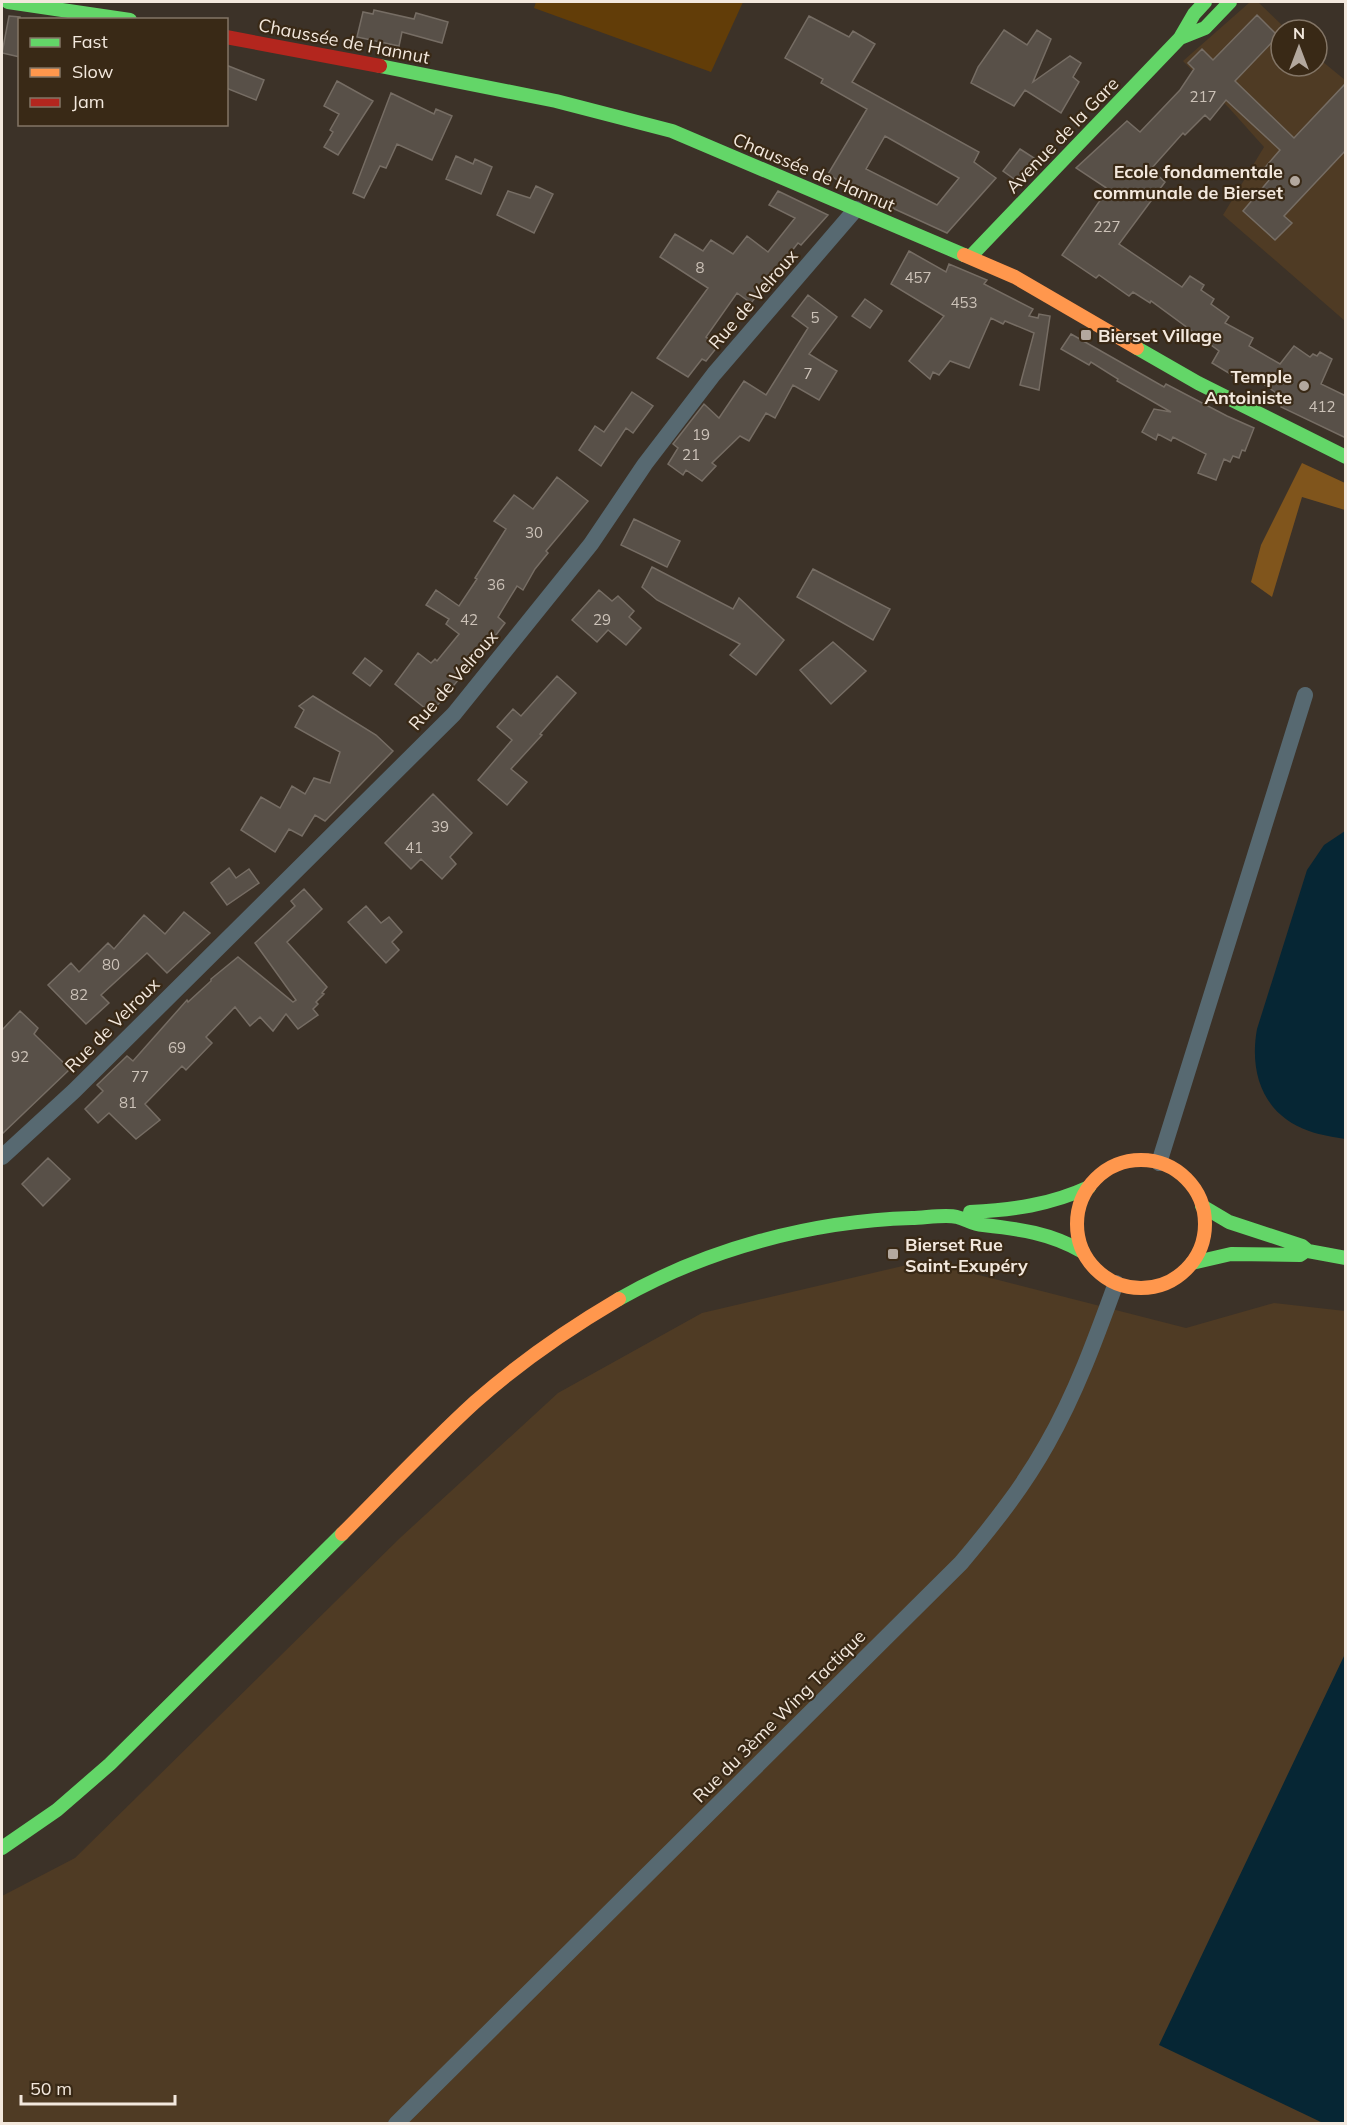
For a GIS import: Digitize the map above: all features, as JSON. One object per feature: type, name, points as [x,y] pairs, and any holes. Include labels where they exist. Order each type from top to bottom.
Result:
[{"type":"street","points":[[8,2],[116,18]]},
{"type":"street","name":"Avenue de la Gare","points":[[970,257],[1180,38],[1194,14],[1205,2]]},
{"type":"street","name":"Avenue de la Gare","points":[[1180,38],[1205,28],[1230,2]]},
{"type":"street","name":"Chaussée de Hannut","points":[[228,37],[556,101],[672,131],[1015,276],[1198,383],[1346,457]]},
{"type":"street","name":"Rue de Velroux","points":[[2,1157],[74,1091],[454,714],[591,544],[645,464],[714,374],[856,209]]},
{"type":"street","points":[[1159,1163],[1305,695]]},
{"type":"street","points":[[1144,1160],[1159,1163],[1178,1172],[1193,1187],[1202,1206],[1205,1226],[1202,1246],[1192,1263],[1177,1278],[1157,1286],[1136,1288],[1116,1283],[1102,1276],[1091,1266],[1083,1252],[1078,1236],[1077,1219],[1081,1202],[1089,1186],[1113,1167],[1128,1161],[1144,1160]]},
{"type":"street","points":[[2,1848],[57,1810],[110,1764],[474,1403],[506,1374],[583,1318],[663,1275],[766,1239],[806,1230],[872,1220],[958,1217],[970,1212],[1000,1211],[1043,1205],[1058,1201],[1089,1186]]},
{"type":"street","points":[[1202,1206],[1228,1222],[1302,1246],[1308,1251],[1346,1258]]},
{"type":"street","points":[[958,1217],[963,1222],[1008,1227],[1052,1236],[1083,1252]]},
{"type":"street","points":[[1192,1263],[1231,1254],[1300,1255],[1308,1251]]},
{"type":"street","name":"Rue du 3ème Wing Tactique","points":[[396,2124],[961,1563],[1007,1506],[1051,1437],[1089,1355],[1116,1283]]},
{"type":"shaded area","points":[[536,2],[743,2],[711,72],[534,8]]},
{"type":"shaded area","name":"Ecole fondamentale communale de Bierset","points":[[1250,2],[1258,2],[1275,18],[1269,18],[1269,78],[1329,78],[1329,67],[1345,80],[1345,321],[1223,215],[1264,147],[1183,61]]},
{"type":"shaded area","points":[[1302,463],[1345,483],[1345,510],[1302,497],[1272,597],[1251,582],[1261,545]]},
{"type":"shaded area","points":[[924,1261],[1186,1328],[1274,1303],[1345,1311],[1345,2123],[2,2124],[2,1896],[75,1858],[400,1538],[558,1393],[702,1313]]},
{"type":"water","points":[[1345,831],[1345,1139],[1309,1131],[1293,1124],[1280,1114],[1270,1103],[1263,1090],[1255,1061],[1255,1045],[1257,1029],[1307,870],[1324,845]]},
{"type":"water","points":[[1345,1654],[1346,2123],[1323,2123],[1159,2045]]},
{"type":"building","points":[[374,10],[414,19],[416,13],[448,22],[442,43],[402,32],[399,46],[357,37],[363,12],[373,14]]},
{"type":"building","points":[[1257,15],[1269,27],[1269,45],[1235,81],[1294,138],[1346,83],[1346,150],[1284,216],[1292,223],[1275,240],[1243,211],[1270,179],[1262,171],[1280,150],[1226,100],[1210,120],[1205,115],[1185,135],[1183,133],[1151,169],[1165,182],[1119,244],[1182,287],[1190,276],[1204,285],[1201,290],[1214,299],[1211,304],[1229,317],[1225,323],[1253,338],[1249,346],[1280,364],[1294,346],[1310,357],[1313,354],[1317,356],[1320,352],[1332,359],[1321,384],[1346,396],[1346,438],[1281,407],[1285,399],[1252,376],[1247,384],[1212,363],[1219,351],[1151,301],[1150,303],[1133,292],[1129,296],[1099,275],[1096,278],[1062,255],[1108,189],[1076,168],[1127,121],[1140,132],[1180,90],[1194,69],[1188,63],[1202,49],[1213,60]]},
{"type":"building","points":[[9,16],[20,17],[18,18],[18,57],[2,53]]},
{"type":"building","points":[[809,16],[849,37],[853,31],[875,44],[852,82],[979,152],[974,162],[996,178],[947,233],[853,190],[828,174],[867,109],[821,83],[823,79],[785,58]],"holes":[[[885,136],[959,178],[937,205],[866,169]]]},
{"type":"building","points":[[1004,30],[1027,45],[1037,30],[1051,39],[1033,82],[1070,56],[1081,63],[1073,77],[1079,82],[1061,113],[1025,90],[1014,106],[971,83],[978,67]]},
{"type":"building","points":[[228,66],[264,80],[256,100],[228,89]]},
{"type":"building","points":[[337,81],[373,101],[338,155],[324,147],[333,132],[330,130],[339,114],[324,106]]},
{"type":"building","points":[[391,93],[434,114],[436,109],[452,116],[432,160],[397,144],[386,168],[380,166],[364,198],[353,193]]},
{"type":"building","points":[[1020,149],[1034,158],[1017,181],[1003,171]]},
{"type":"building","points":[[456,156],[473,164],[475,159],[492,167],[481,194],[446,179]]},
{"type":"building","points":[[536,186],[553,194],[534,233],[497,215],[508,191],[530,198]]},
{"type":"building","points":[[778,191],[828,215],[801,245],[798,243],[751,303],[737,293],[706,337],[718,346],[706,361],[702,359],[688,377],[657,358],[708,288],[660,257],[675,234],[703,251],[711,240],[733,254],[747,236],[768,252],[795,218],[769,205]]},
{"type":"building","points":[[909,251],[946,272],[949,264],[987,280],[984,284],[1033,309],[1029,316],[1038,318],[1039,314],[1050,316],[1039,390],[1020,385],[1034,333],[1005,321],[1003,324],[991,318],[969,368],[950,361],[939,375],[933,372],[930,379],[909,361],[944,316],[891,284]]},
{"type":"building","points":[[808,295],[837,317],[809,354],[837,371],[819,400],[793,385],[775,418],[766,413],[749,441],[740,436],[712,463],[716,466],[702,481],[686,470],[683,475],[668,464],[678,448],[673,444],[704,404],[719,418],[744,381],[766,395],[808,328],[792,316]]},
{"type":"building","points":[[865,299],[882,311],[870,328],[852,316]]},
{"type":"building","points":[[1071,334],[1164,387],[1166,384],[1254,428],[1245,451],[1242,450],[1239,458],[1233,456],[1230,462],[1224,459],[1216,480],[1198,473],[1206,454],[1173,437],[1171,441],[1158,434],[1156,440],[1142,432],[1154,409],[1171,412],[1117,381],[1118,379],[1091,362],[1089,365],[1061,349]]},
{"type":"building","points":[[632,392],[653,406],[633,433],[626,428],[601,466],[579,450],[595,426],[604,432]]},
{"type":"building","points":[[557,477],[588,501],[546,551],[548,553],[535,569],[523,590],[517,586],[498,617],[505,623],[431,713],[395,684],[418,653],[431,663],[435,659],[437,661],[459,634],[446,624],[449,619],[426,605],[436,590],[459,606],[506,529],[494,521],[514,495],[533,509]]},
{"type":"building","points":[[634,519],[680,541],[667,567],[621,545]]},
{"type":"building","points":[[652,567],[733,609],[739,598],[784,640],[756,675],[730,655],[740,644],[657,600],[642,587]]},
{"type":"building","points":[[813,569],[890,609],[873,640],[797,597]]},
{"type":"building","points":[[599,590],[612,601],[618,596],[634,611],[629,617],[641,628],[626,645],[608,630],[597,642],[572,620]]},
{"type":"building","points":[[833,642],[866,671],[831,704],[800,670]]},
{"type":"building","points":[[365,658],[382,671],[370,686],[353,673]]},
{"type":"building","points":[[557,676],[576,693],[511,769],[527,782],[507,805],[478,780],[512,740],[497,727],[513,709],[521,716]]},
{"type":"building","points":[[313,696],[376,735],[393,751],[325,821],[315,815],[302,836],[289,829],[275,852],[241,830],[261,797],[280,808],[292,786],[305,794],[314,778],[330,783],[340,752],[295,727],[304,710],[299,706]]},
{"type":"building","points":[[433,794],[472,833],[450,857],[456,864],[442,879],[421,859],[411,869],[385,843]]},
{"type":"building","points":[[229,868],[236,878],[249,869],[259,883],[227,905],[211,883]]},
{"type":"building","points":[[304,889],[322,909],[287,942],[327,987],[313,1009],[318,1015],[298,1029],[286,1014],[273,1031],[260,1017],[250,1026],[235,1007],[206,1037],[212,1043],[186,1070],[182,1066],[145,1104],[160,1120],[136,1139],[109,1113],[98,1123],[85,1109],[103,1091],[97,1085],[127,1056],[133,1061],[187,1000],[188,1002],[238,957],[293,1002],[296,1000],[255,943],[295,906],[291,901]]},
{"type":"building","points":[[366,906],[381,923],[389,917],[402,932],[392,942],[399,950],[386,963],[348,922]]},
{"type":"building","points":[[184,912],[210,933],[167,973],[147,953],[101,995],[109,1003],[86,1024],[48,985],[71,963],[79,972],[108,943],[114,949],[144,915],[165,934]]},
{"type":"building","points":[[20,1011],[38,1028],[34,1034],[70,1069],[2,1134],[2,1030]]},
{"type":"building","points":[[48,1158],[70,1179],[43,1206],[22,1184]]},
{"type":"traffic: fast","points":[[8,2],[116,18]]},
{"type":"traffic: fast","points":[[970,257],[1180,38],[1194,14],[1205,2]]},
{"type":"traffic: fast","points":[[1180,38],[1205,28],[1230,2]]},
{"type":"traffic: fast","points":[[380,66],[556,101],[672,131],[964,255]]},
{"type":"traffic: fast","points":[[1137,348],[1198,383],[1346,457]]},
{"type":"traffic: fast","points":[[970,1212],[1031,1206],[1089,1187]]},
{"type":"traffic: fast","points":[[1202,1206],[1229,1222],[1302,1246],[1308,1251],[1346,1258]]},
{"type":"traffic: fast","points":[[619,1299],[653,1281],[724,1252],[798,1232],[874,1220],[952,1216],[979,1224],[1047,1236],[1083,1252]]},
{"type":"traffic: fast","points":[[1192,1263],[1231,1254],[1300,1255],[1303,1253]]},
{"type":"traffic: fast","points":[[2,1848],[57,1810],[110,1764],[342,1534]]},
{"type":"traffic: slow","points":[[964,255],[1015,277],[1137,348]]},
{"type":"traffic: slow","points":[[1141,1160],[1165,1165],[1186,1179],[1200,1200],[1205,1224],[1200,1248],[1186,1269],[1165,1283],[1141,1288],[1117,1283],[1096,1269],[1082,1248],[1077,1224],[1082,1200],[1096,1179],[1117,1165],[1141,1160]]},
{"type":"traffic: slow","points":[[342,1534],[475,1402],[544,1347],[619,1299]]},
{"type":"traffic: jam","points":[[228,37],[380,66]]},
{"type":"place","name":"Ecole fondamentale communale de Bierset","points":[[1295,181]]},
{"type":"place","name":"Bierset Village","points":[[1086,335]]},
{"type":"place","name":"Temple Antoiniste","points":[[1304,386]]},
{"type":"place","name":"Bierset Rue Saint-Exupéry","points":[[893,1254]]}]
